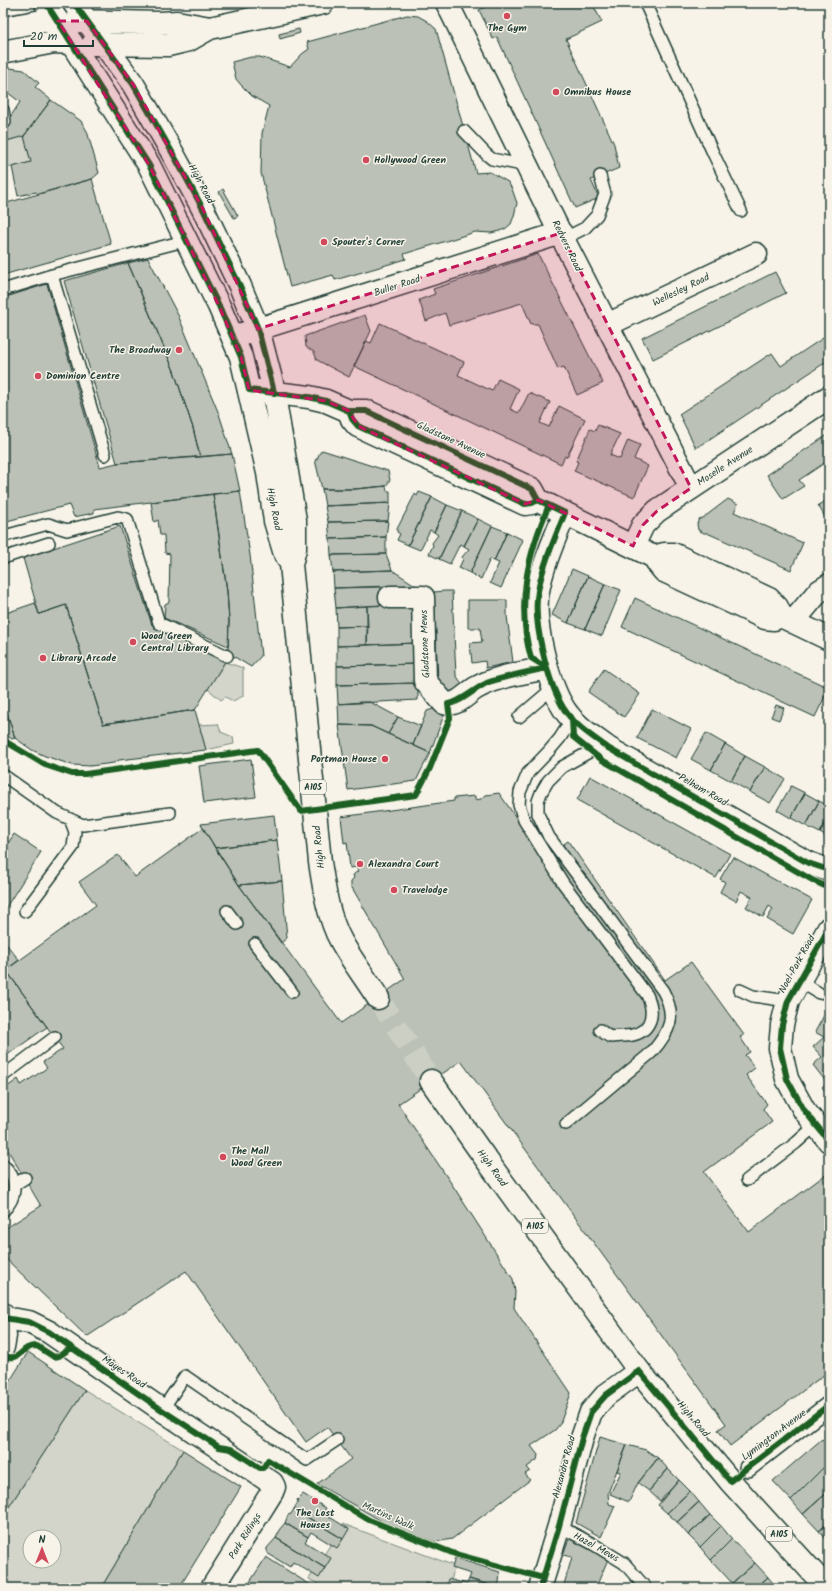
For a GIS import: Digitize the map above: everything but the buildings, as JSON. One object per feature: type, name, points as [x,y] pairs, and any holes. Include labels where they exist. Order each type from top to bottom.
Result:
[{"type":"street","name":"High Road","points":[[74,3],[133,84],[172,152],[202,207],[240,286],[258,329],[274,392],[295,520],[295,550],[291,564],[319,854],[323,880],[334,925],[341,941],[378,998]]},
{"type":"street","points":[[3,50],[7,51],[54,42],[168,45],[189,40],[210,28],[321,3]]},
{"type":"street","name":"Redvers Road","points":[[447,3],[562,236],[691,488]]},
{"type":"street","name":"High Road","points":[[52,12],[149,165],[188,240],[233,337],[249,390],[268,473],[275,521],[284,551],[291,564]]},
{"type":"street","points":[[3,28],[42,21],[52,12],[87,21],[177,22],[210,28]]},
{"type":"street","name":"Buller Road","points":[[233,337],[562,236]]},
{"type":"street","name":"Wellesley Road","points":[[607,325],[756,254]]},
{"type":"street","name":"Gladstone Avenue","points":[[249,390],[274,392],[326,401],[349,411],[366,411],[532,489],[538,500],[654,557],[664,570],[765,618],[787,619],[829,639]]},
{"type":"street","name":"Moselle Avenue","points":[[633,546],[644,525],[657,511],[829,397]]},
{"type":"street","name":"Pelham Road","points":[[565,513],[544,566],[538,592],[538,620],[541,640],[550,678],[565,710],[579,726],[608,748],[808,863],[829,870]]},
{"type":"street","points":[[787,619],[818,592],[829,585]]},
{"type":"street","name":"Gladstone Mews","points":[[390,596],[423,596],[425,681],[444,703],[453,704],[476,688],[513,675],[550,678]]},
{"type":"street","name":"Noel Park Road","points":[[822,1133],[804,1110],[787,1079],[780,1048],[782,1025],[788,1001],[829,928]]},
{"type":"street","name":"High Road","points":[[431,1081],[639,1371],[730,1481],[827,1588]]},
{"type":"street","points":[[3,1347],[5,1336],[4,1316]]},
{"type":"street","name":"Mayes Road","points":[[4,1316],[29,1322],[49,1332],[162,1410],[272,1482]]},
{"type":"street","name":"Alexandra Road","points":[[540,1588],[559,1526],[582,1438],[591,1412],[606,1395],[639,1371]]},
{"type":"street","name":"Lymington Avenue","points":[[748,1468],[829,1405]]},
{"type":"street","name":"Park Ridings","points":[[212,1588],[272,1492],[274,1488],[272,1482]]},
{"type":"lane","points":[[645,3],[741,211]]},
{"type":"lane","points":[[3,110],[5,122]]},
{"type":"lane","points":[[464,131],[486,155],[492,159],[528,166]]},
{"type":"lane","points":[[562,236],[585,228],[597,215],[605,194],[600,176]]},
{"type":"lane","points":[[3,290],[52,275],[188,240]]},
{"type":"lane","points":[[52,275],[105,455]]},
{"type":"lane","points":[[3,534],[8,535],[48,524],[67,530],[118,517],[127,519],[159,622],[227,656]]},
{"type":"lane","points":[[3,558],[49,543]]},
{"type":"lane","points":[[519,717],[550,678]]},
{"type":"lane","points":[[572,719],[560,738],[528,773],[520,792],[519,805],[524,820],[563,883],[647,995],[651,1005],[652,1014],[648,1025],[640,1033],[632,1036],[610,1037],[600,1030]]},
{"type":"lane","points":[[566,1124],[652,1052],[664,1039],[670,1026],[671,1014],[669,1002],[664,991],[549,837],[538,814],[538,802],[541,793],[548,781],[562,767],[591,751],[608,748]]},
{"type":"lane","points":[[3,775],[42,804],[83,825],[170,813]]},
{"type":"lane","points":[[70,819],[75,832],[73,847]]},
{"type":"lane","points":[[25,911],[83,833],[95,823]]},
{"type":"lane","points":[[227,911],[237,924]]},
{"type":"lane","points":[[255,944],[292,992]]},
{"type":"lane","points":[[799,981],[819,993]]},
{"type":"lane","points":[[740,990],[753,996],[788,1001]]},
{"type":"lane","points":[[3,1076],[54,1037]]},
{"type":"lane","points":[[747,1180],[796,1143],[822,1133]]},
{"type":"lane","points":[[3,1165],[12,1176],[14,1185],[14,1195],[10,1204],[3,1211]]},
{"type":"lane","points":[[14,1185],[25,1178]]},
{"type":"lane","points":[[162,1410],[185,1376],[307,1460],[337,1440]]},
{"type":"lane","name":"Hazel Mews","points":[[559,1526],[624,1563],[646,1588]]},
{"type":"highlighted area","points":[[58,21],[87,21],[133,84],[202,207],[258,329],[561,233],[691,488],[657,511],[643,525],[633,546],[538,500],[525,504],[358,426],[349,411],[326,401],[249,390],[241,357],[219,306],[149,165]]},
{"type":"shaded area","points":[[24,136],[31,162],[3,169],[3,142]]},
{"type":"shaded area","points":[[225,662],[243,668],[243,696],[233,701],[225,697],[221,700],[208,689]]},
{"type":"shaded area","points":[[218,724],[221,732],[233,737],[234,744],[206,750],[199,725]]},
{"type":"shaded area","points":[[85,1390],[183,1450],[101,1588],[3,1588],[3,1516]]},
{"type":"shaded area","points":[[343,1524],[455,1566],[449,1588],[325,1588],[309,1579]]},
{"type":"tunnel","points":[[378,998],[431,1081]]},
{"type":"cycle path","points":[[46,3],[149,165],[219,306],[241,357],[249,390],[309,397],[326,401],[349,411],[366,411],[532,489],[538,500],[565,513],[543,571],[538,591],[537,619],[539,635],[552,684],[568,715],[573,721],[608,748],[808,863],[829,870]]},
{"type":"cycle path","points":[[74,3],[133,84],[202,207],[240,286],[258,329],[274,392]]},
{"type":"cycle path","points":[[349,411],[352,419],[358,426],[525,504],[538,500]]},
{"type":"cycle path","points":[[547,668],[531,658],[524,618],[524,599],[526,580],[535,543],[549,505]]},
{"type":"cycle path","points":[[3,740],[45,765],[72,774],[85,774],[258,750],[301,811],[416,795],[430,768],[450,718],[448,704],[458,701],[489,682],[547,668]]},
{"type":"cycle path","points":[[572,719],[573,737],[602,760],[814,881],[829,888]]},
{"type":"cycle path","points":[[829,928],[788,1001],[782,1025],[780,1048],[787,1079],[804,1110],[829,1141]]},
{"type":"cycle path","name":"Martins Walk","points":[[3,1314],[4,1318],[29,1322],[49,1332],[162,1410],[219,1447],[231,1449],[260,1468],[263,1468],[268,1460],[369,1520],[455,1554],[543,1578]]},
{"type":"cycle path","points":[[3,1356],[14,1357],[27,1348],[37,1346],[54,1357],[59,1356],[71,1348]]},
{"type":"cycle path","points":[[540,1588],[559,1526],[582,1438],[591,1412],[606,1395],[639,1371],[730,1481],[829,1405]]},
{"type":"place","name":"The Gym","points":[[507,16]]},
{"type":"place","name":"Omnibus House","points":[[556,92]]},
{"type":"place","name":"Hollywood Green","points":[[366,160]]},
{"type":"place","name":"Spouter's Corner","points":[[324,242]]},
{"type":"place","name":"The Broadway","points":[[179,350]]},
{"type":"place","name":"Dominion Centre","points":[[38,376]]},
{"type":"place","name":"Wood Green Central Library","points":[[133,642]]},
{"type":"place","name":"Library Arcade","points":[[43,658]]},
{"type":"place","name":"Portman House","points":[[385,759]]},
{"type":"place","name":"Alexandra Court","points":[[360,864]]},
{"type":"place","name":"Travelodge","points":[[394,890]]},
{"type":"place","name":"The Mall Wood Green","points":[[223,1157]]},
{"type":"place","name":"The Lost Houses","points":[[315,1501]]}]
